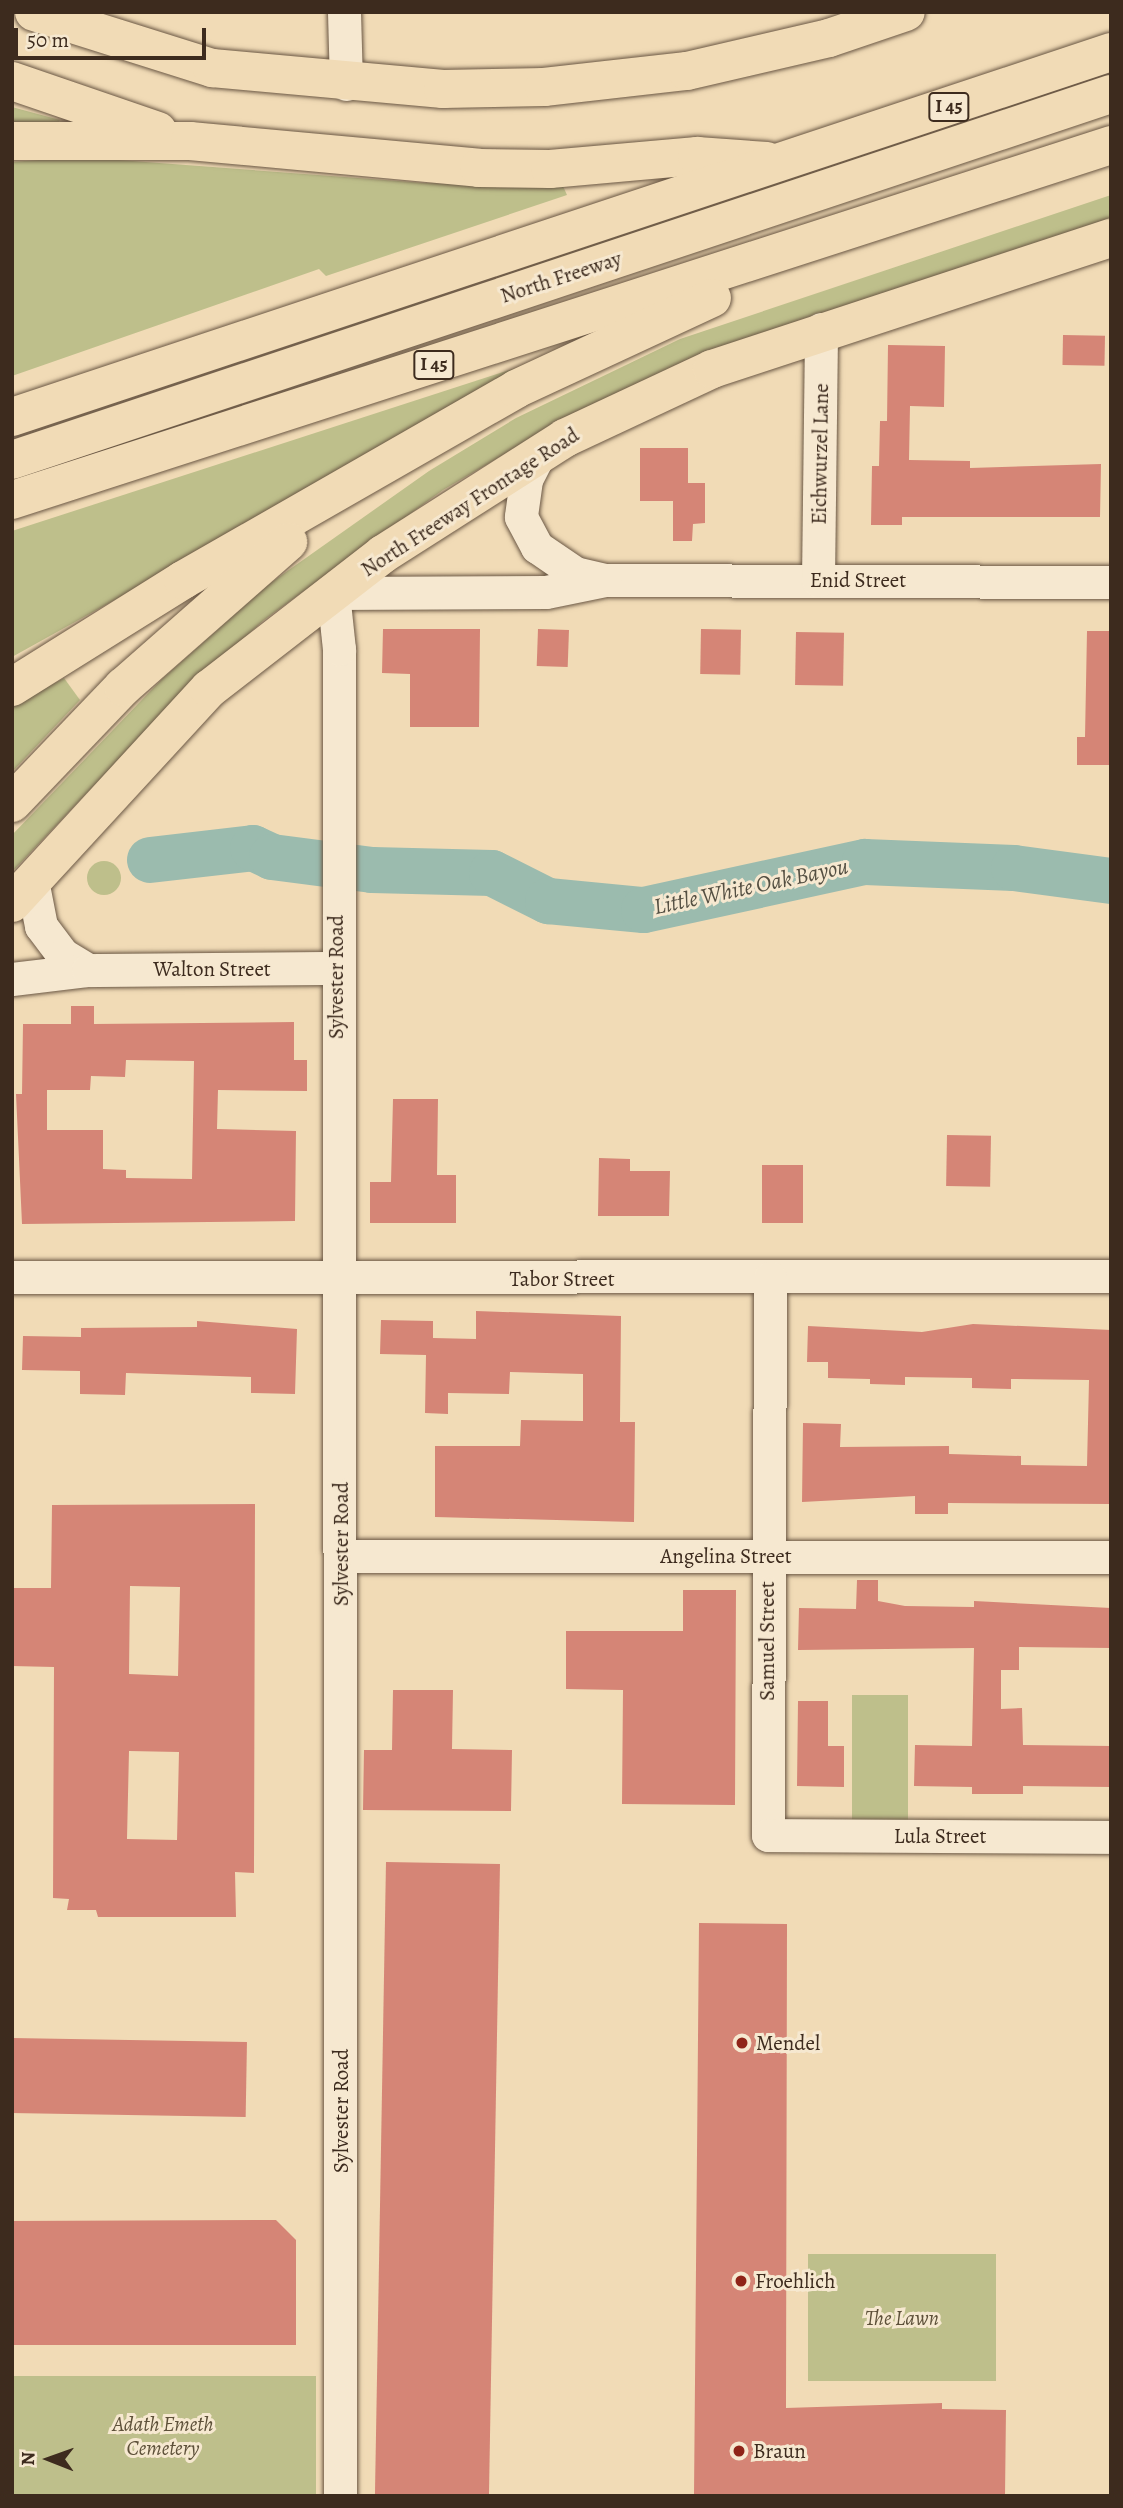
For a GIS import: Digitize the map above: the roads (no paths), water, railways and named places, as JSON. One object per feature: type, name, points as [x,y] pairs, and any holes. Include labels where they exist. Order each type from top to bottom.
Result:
[{"type":"main road","points":[[34,12],[212,68],[346,84],[443,89],[602,82],[687,71],[829,25],[906,12]]},
{"type":"main road","name":"North Freeway","points":[[12,417],[787,162],[1111,52]]},
{"type":"main road","points":[[12,81],[190,141]]},
{"type":"main road","name":"North Freeway","points":[[12,460],[1111,94]]},
{"type":"main road","points":[[12,141],[190,141],[479,168],[550,169],[697,156],[787,162]]},
{"type":"main road","name":"I 45","points":[[12,500],[857,230],[1111,145]]},
{"type":"main road","points":[[12,687],[183,580],[363,480],[516,389],[857,230]]},
{"type":"main road","name":"North Freeway Frontage Road","points":[[22,891],[209,689],[333,593],[539,454],[712,369],[821,329],[1111,238]]},
{"type":"main road","points":[[12,803],[123,687],[363,480]]},
{"type":"street","points":[[344,12],[346,84]]},
{"type":"street","name":"Eichwurzel Lane","points":[[818,580],[821,329]]},
{"type":"street","name":"Enid Street","points":[[539,454],[520,501],[526,531],[561,568],[605,580]]},
{"type":"street","name":"Enid Street","points":[[333,593],[546,592],[605,580],[1111,582]]},
{"type":"street","name":"Sylvester Road","points":[[333,593],[337,788],[338,1279],[342,1556],[340,2496]]},
{"type":"street","points":[[22,891],[41,926],[63,955],[88,970]]},
{"type":"street","name":"Walton Street","points":[[12,979],[88,970],[336,952]]},
{"type":"street","name":"Tabor Street","points":[[12,1277],[338,1279],[1111,1276]]},
{"type":"street","name":"Samuel Street","points":[[768,1835],[770,1278]]},
{"type":"street","name":"Angelina Street","points":[[342,1556],[1111,1557]]},
{"type":"street","name":"Lula Street","points":[[768,1835],[1111,1837]]},
{"type":"waterway","name":"Little White Oak Bayou","points":[[150,860],[253,848],[272,857],[372,870],[492,873],[548,901],[644,910],[865,862],[1014,868],[1111,881]]},
{"type":"place","name":"Mendel","points":[[742,2043]]},
{"type":"place","name":"Froehlich","points":[[741,2281]]},
{"type":"place","name":"Braun","points":[[739,2451]]},
{"type":"park label","name":"The Lawn","points":[[902,2318]]},
{"type":"park label","name":"Adath Emeth Cemetery","points":[[163,2436]]}]
